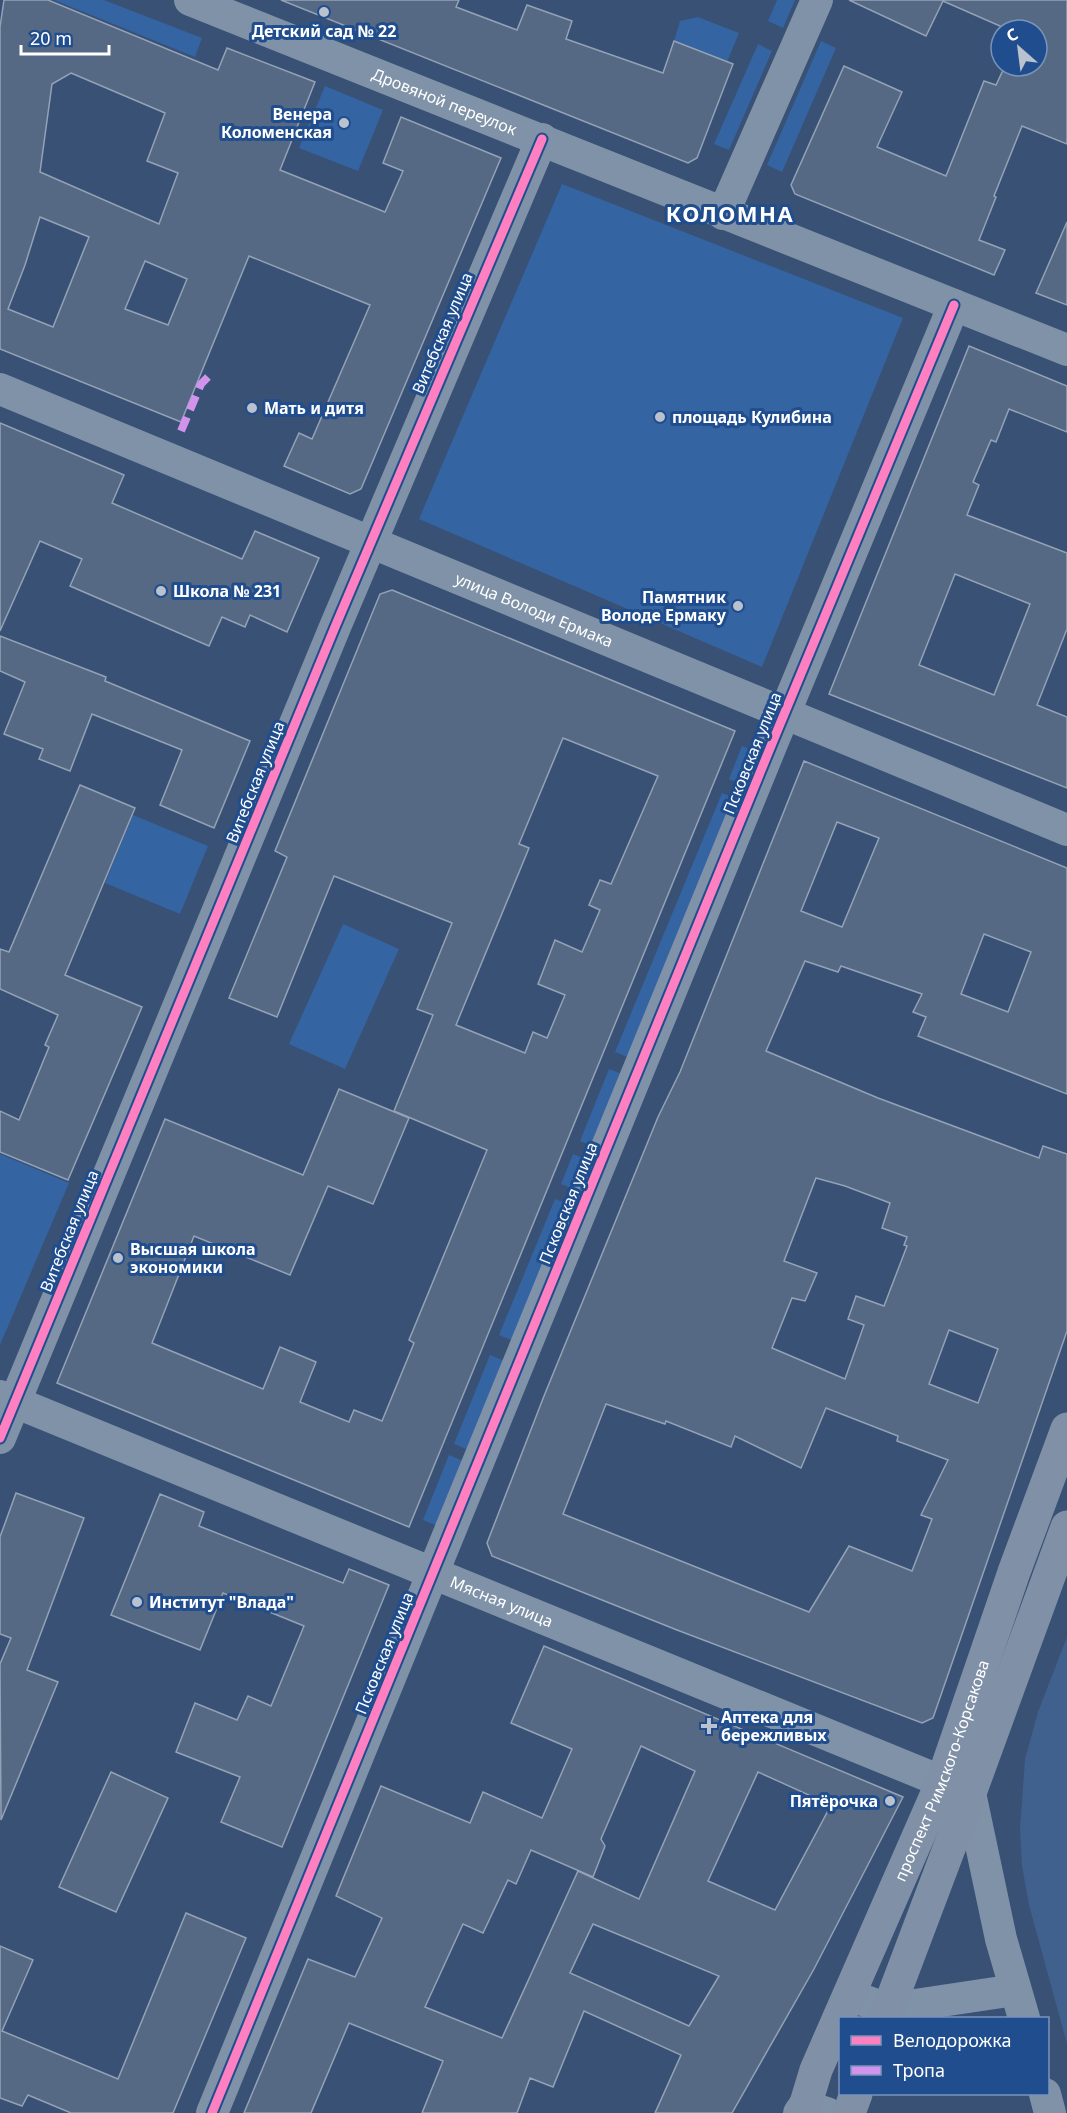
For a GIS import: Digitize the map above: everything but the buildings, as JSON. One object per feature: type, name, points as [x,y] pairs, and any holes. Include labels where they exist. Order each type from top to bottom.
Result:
[{"type":"main road","name":"проспект Римского-Корсакова","points":[[886,2014],[956,1787],[1014,1572],[1067,1429]]},
{"type":"main road","name":"проспект Римского-Корсакова","points":[[839,2017],[956,1787],[1067,1527]]},
{"type":"main road","name":"проспект Римского-Корсакова","points":[[808,2111],[816,2070],[839,2018]]},
{"type":"main road","points":[[849,2113],[856,2095]]},
{"type":"street","name":"Дровяной переулок","points":[[190,0],[1067,350]]},
{"type":"street","points":[[723,214],[817,0]]},
{"type":"street","name":"Витебская улица","points":[[0,1438],[7,1399],[542,139]]},
{"type":"street","name":"Псковская улица","points":[[212,2113],[784,714],[954,305]]},
{"type":"street","name":"улица Володи Ермака","points":[[0,390],[1067,830]]},
{"type":"street","name":"Мясная улица","points":[[7,1399],[956,1787]]},
{"type":"street","points":[[849,1995],[886,2014],[1020,2004],[956,1787]]},
{"type":"street","points":[[1045,2095],[1050,2113]]},
{"type":"shaded area","points":[[54,0],[104,0],[202,38],[195,57]]},
{"type":"shaded area","points":[[777,0],[795,0],[783,28],[768,21]]},
{"type":"shaded area","points":[[698,17],[739,33],[727,62],[674,41],[680,21]]},
{"type":"shaded area","points":[[821,41],[836,48],[782,172],[767,165]]},
{"type":"shaded area","points":[[758,44],[772,51],[729,150],[714,144]]},
{"type":"shaded area","points":[[325,86],[383,110],[358,171],[299,148]]},
{"type":"shaded area","points":[[562,184],[903,318],[762,667],[419,519]]},
{"type":"shaded area","points":[[742,746],[757,752],[743,785],[729,779]]},
{"type":"shaded area","points":[[722,793],[738,799],[632,1059],[615,1052]]},
{"type":"shaded area","points":[[133,815],[208,846],[180,914],[105,883]]},
{"type":"shaded area","points":[[343,924],[399,949],[345,1069],[289,1044]]},
{"type":"shaded area","points":[[609,1069],[625,1075],[595,1147],[580,1141]]},
{"type":"shaded area","points":[[0,1154],[69,1183],[0,1345]]},
{"type":"shaded area","points":[[573,1154],[590,1161],[578,1191],[561,1184]]},
{"type":"shaded area","points":[[555,1199],[572,1205],[516,1342],[499,1335]]},
{"type":"shaded area","points":[[490,1355],[507,1362],[471,1451],[454,1444]]},
{"type":"shaded area","points":[[449,1455],[466,1462],[440,1527],[423,1520]]},
{"type":"shaded area","points":[[1067,1637],[1067,2044],[1029,1905],[1022,1866],[1020,1830],[1025,1759],[1038,1712]]},
{"type":"marked path","points":[[181,431],[201,384],[208,377]]},
{"type":"cycle path","points":[[0,1438],[335,627],[542,139]]},
{"type":"cycle path","points":[[212,2113],[773,741],[954,305]]},
{"type":"place","name":"Детский сад № 22","points":[[324,12]]},
{"type":"place","name":"Венера Коломенская","points":[[344,123]]},
{"type":"place","name":"Мать и дитя","points":[[252,408]]},
{"type":"place","name":"площадь Кулибина","points":[[660,417]]},
{"type":"place","name":"Школа № 231","points":[[161,591]]},
{"type":"place","name":"Памятник Володе Ермаку","points":[[738,606]]},
{"type":"place","name":"Высшая школа экономики","points":[[118,1258]]},
{"type":"place","name":"Институт \"Влада\"","points":[[137,1602]]},
{"type":"place","name":"Аптека для бережливых","points":[[709,1726]]},
{"type":"place","name":"Пятёрочка","points":[[890,1801]]},
{"type":"district","name":"КОЛОМНА","points":[[730,214]]}]
